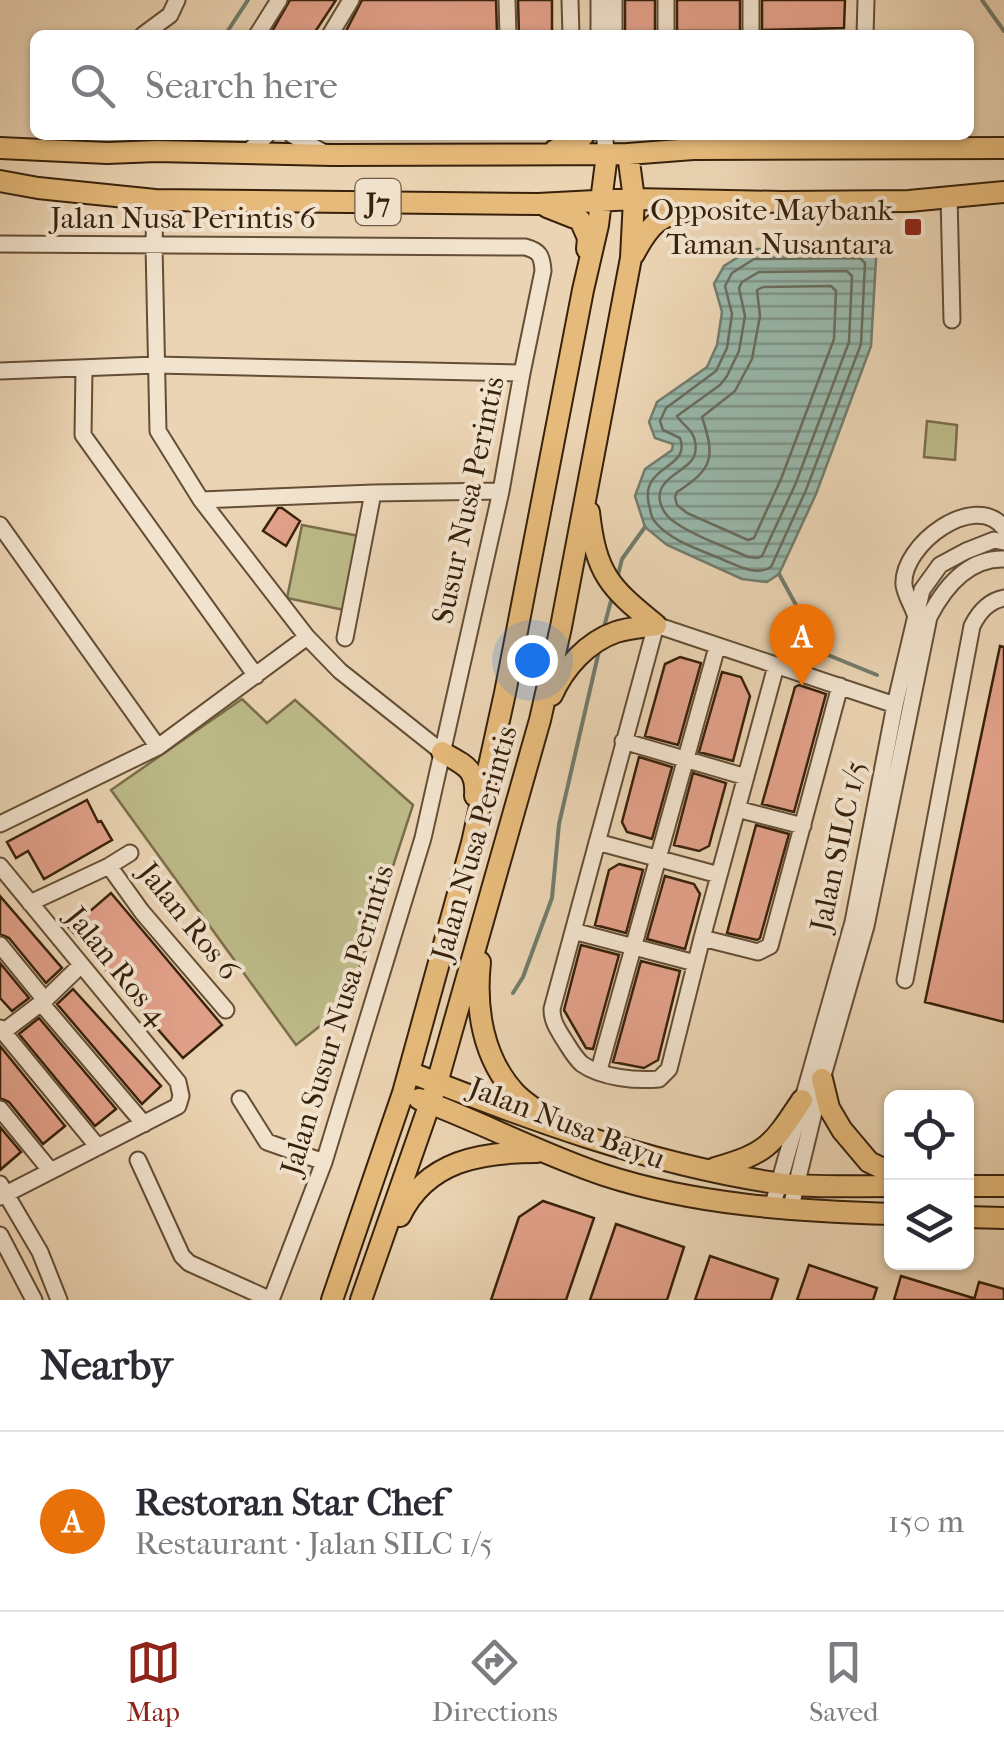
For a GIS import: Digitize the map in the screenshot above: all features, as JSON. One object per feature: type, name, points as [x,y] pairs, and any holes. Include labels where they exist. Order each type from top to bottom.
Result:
[{"type":"main road","points":[[544,155],[578,140]]},
{"type":"main road","points":[[817,148],[850,140]]},
{"type":"main road","points":[[881,140],[910,146]]},
{"type":"main road","name":"J7","points":[[0,148],[107,144],[157,151],[245,154],[544,155],[615,144],[694,149],[1004,148]]},
{"type":"main road","name":"Jalan Nusa Perintis","points":[[364,1293],[433,1093],[540,720],[561,627],[631,258],[634,199],[615,144]]},
{"type":"main road","name":"Jalan Nusa Perintis","points":[[332,1300],[406,1083],[472,843],[615,144]]},
{"type":"main road","name":"J7","points":[[0,181],[155,200],[538,204],[634,199],[909,201],[1004,192]]},
{"type":"main road","points":[[631,258],[647,230],[660,218],[680,211],[782,202]]},
{"type":"main road","points":[[538,204],[580,220],[588,238],[583,290]]},
{"type":"main road","points":[[587,490],[593,542],[607,580],[656,625]]},
{"type":"main road","points":[[540,720],[558,682],[580,654],[618,632],[656,625]]},
{"type":"main road","points":[[442,752],[474,753],[486,745],[505,694]]},
{"type":"main road","points":[[442,752],[472,772],[476,782],[472,843]]},
{"type":"main road","points":[[494,886],[479,966],[479,1011],[490,1058],[516,1094],[557,1126]]},
{"type":"main road","points":[[822,1079],[829,1108],[842,1130],[869,1162],[884,1169]]},
{"type":"main road","name":"Jalan Nusa Bayu","points":[[406,1083],[673,1164],[788,1184],[884,1186]]},
{"type":"main road","name":"Jalan Nusa Bayu","points":[[433,1093],[549,1152],[602,1174],[665,1192],[781,1210],[884,1214]]},
{"type":"main road","points":[[708,1170],[759,1154],[777,1137],[802,1100]]},
{"type":"main road","points":[[602,1174],[613,1146]]},
{"type":"main road","points":[[364,1293],[407,1202],[441,1170],[469,1158],[500,1152],[549,1152]]},
{"type":"main road","points":[[665,1192],[673,1164]]},
{"type":"main road","points":[[974,1186],[1004,1186]]},
{"type":"main road","points":[[974,1217],[1004,1218]]},
{"type":"street","points":[[150,30],[170,15],[178,0]]},
{"type":"street","points":[[260,30],[279,0]]},
{"type":"street","points":[[333,30],[351,0]]},
{"type":"street","points":[[507,0],[508,30]]},
{"type":"street","points":[[570,0],[570,30]]},
{"type":"street","points":[[599,0],[599,30]]},
{"type":"street","points":[[614,0],[614,30]]},
{"type":"street","points":[[666,0],[666,30]]},
{"type":"street","points":[[751,0],[751,30]]},
{"type":"street","points":[[866,0],[866,30]]},
{"type":"street","points":[[245,154],[261,140]]},
{"type":"street","points":[[302,140],[332,155]]},
{"type":"street","points":[[950,196],[952,320]]},
{"type":"street","points":[[155,200],[158,431],[201,500],[307,637],[340,671],[442,752]]},
{"type":"street","name":"Jalan Nusa Perintis 6","points":[[0,244],[525,247],[536,250],[542,258]]},
{"type":"street","name":"Susur Nusa Perintis","points":[[442,752],[501,491],[544,271],[542,258]]},
{"type":"street","points":[[0,372],[156,365],[522,373]]},
{"type":"street","points":[[84,368],[83,436],[256,676]]},
{"type":"street","points":[[201,500],[501,491]]},
{"type":"street","points":[[345,638],[373,493]]},
{"type":"street","points":[[915,614],[904,586],[907,564],[925,538],[961,518],[978,515],[998,520],[1004,528]]},
{"type":"street","points":[[0,525],[158,747]]},
{"type":"street","name":"Jalan SILC 1/5","points":[[788,1184],[802,1100],[852,922],[922,590],[940,564],[994,540],[1004,542]]},
{"type":"street","name":"Jalan SILC 1/5","points":[[781,1210],[866,926],[929,617],[941,595],[960,576],[982,562],[1004,560]]},
{"type":"street","points":[[905,980],[972,626],[987,605],[1004,598]]},
{"type":"street","points":[[776,666],[669,1068],[660,1079],[642,1080],[579,1061],[552,1016],[656,625],[895,705]]},
{"type":"street","points":[[0,824],[158,747],[307,637]]},
{"type":"street","points":[[599,1070],[717,647]]},
{"type":"street","points":[[702,938],[758,952],[770,946],[840,686]]},
{"type":"street","points":[[623,742],[746,778]]},
{"type":"street","name":"Jalan Susur Nusa Perintis","points":[[271,1300],[324,1162],[422,838],[442,752]]},
{"type":"street","points":[[737,809],[803,826]]},
{"type":"street","points":[[596,842],[719,875]]},
{"type":"street","points":[[30,903],[130,852]]},
{"type":"street","name":"Jalan Ros 6","points":[[109,866],[142,912],[226,1010]]},
{"type":"street","name":"Jalan Ros 4","points":[[2,871],[178,1082],[182,1096],[178,1106],[144,1124]]},
{"type":"street","points":[[573,931],[695,964]]},
{"type":"street","points":[[0,945],[144,1124],[2,1191],[40,1252],[59,1300]]},
{"type":"street","points":[[80,966],[2,1030],[98,1147]]},
{"type":"street","points":[[240,1098],[268,1142],[324,1162]]},
{"type":"street","points":[[0,1110],[50,1170]]},
{"type":"street","points":[[138,1160],[182,1256],[189,1263],[271,1300]]},
{"type":"street","points":[[0,1235],[34,1300]]},
{"type":"shaded area","points":[[927,421],[957,425],[955,460],[924,457]]},
{"type":"shaded area","points":[[302,525],[359,536],[344,610],[287,598]]},
{"type":"shaded area","points":[[242,699],[267,723],[295,700],[413,805],[348,1004],[296,1045],[111,790]]},
{"type":"water","points":[[751,249],[873,251],[876,259],[871,346],[816,494],[779,574],[767,582],[742,579],[667,545],[645,527],[635,496],[645,469],[672,450],[673,444],[655,438],[649,422],[657,402],[707,367],[717,345],[722,312],[714,284],[724,266]]},
{"type":"building","points":[[290,0],[336,0],[316,30],[273,30]]},
{"type":"building","points":[[362,0],[496,0],[497,30],[347,30]]},
{"type":"building","points":[[518,0],[552,0],[552,30],[519,30]]},
{"type":"building","points":[[625,0],[655,0],[655,30],[625,30]]},
{"type":"building","points":[[677,0],[740,0],[740,30],[677,30]]},
{"type":"building","points":[[762,0],[845,0],[844,28],[762,30]]},
{"type":"building","points":[[278,508],[300,521],[286,546],[263,531]]},
{"type":"building","points":[[1000,646],[1004,647],[1004,1022],[925,1002]]},
{"type":"building","points":[[680,657],[701,663],[678,745],[645,736],[665,664]]},
{"type":"building","points":[[722,672],[741,677],[750,696],[733,761],[699,752]]},
{"type":"building","points":[[795,687],[826,694],[794,812],[762,804]]},
{"type":"building","points":[[639,757],[672,767],[652,839],[627,832],[622,822]]},
{"type":"building","points":[[693,773],[726,783],[709,846],[699,851],[674,845]]},
{"type":"building","points":[[87,800],[112,840],[44,879],[28,851],[16,858],[7,842]]},
{"type":"building","points":[[756,825],[789,834],[757,940],[727,933]]},
{"type":"building","points":[[619,864],[643,870],[626,933],[595,925],[609,870]]},
{"type":"building","points":[[665,876],[694,884],[700,894],[685,949],[647,939]]},
{"type":"building","points":[[111,893],[222,1025],[183,1058],[64,922],[83,906],[88,913]]},
{"type":"building","points":[[0,896],[62,968],[46,983],[9,938],[0,934]]},
{"type":"building","points":[[581,945],[619,955],[593,1049],[586,1048],[564,1010]]},
{"type":"building","points":[[641,961],[680,971],[658,1060],[644,1068],[613,1062]]},
{"type":"building","points":[[0,963],[29,998],[12,1011],[0,998]]},
{"type":"building","points":[[73,989],[161,1086],[142,1104],[57,1004]]},
{"type":"building","points":[[39,1018],[116,1109],[95,1126],[19,1034]]},
{"type":"building","points":[[0,1046],[65,1126],[43,1144],[9,1102],[0,1098]]},
{"type":"building","points":[[0,1127],[21,1152],[0,1170]]},
{"type":"building","points":[[543,1201],[594,1218],[566,1300],[491,1300],[519,1217]]},
{"type":"building","points":[[616,1224],[684,1247],[667,1300],[590,1300]]},
{"type":"building","points":[[710,1256],[778,1279],[771,1300],[695,1300]]},
{"type":"building","points":[[809,1265],[877,1288],[873,1300],[797,1300]]},
{"type":"building","points":[[901,1276],[973,1298],[973,1300],[894,1300]]},
{"type":"building","points":[[979,1282],[1004,1289],[1004,1300],[974,1300]]},
{"type":"waterway","points":[[228,30],[248,0]]},
{"type":"waterway","points":[[982,0],[1004,31]]},
{"type":"waterway","points":[[617,579],[622,559],[645,527]]},
{"type":"waterway","points":[[779,574],[828,655],[877,675]]},
{"type":"waterway","points":[[604,627],[612,597]]},
{"type":"waterway","points":[[513,993],[523,977],[552,898],[559,824],[599,651]]},
{"type":"place","name":"Opposite Maybank Taman Nusantara","points":[[913,227]]},
{"type":"place","name":"Restoran Star Chef","points":[[802,686]]}]
